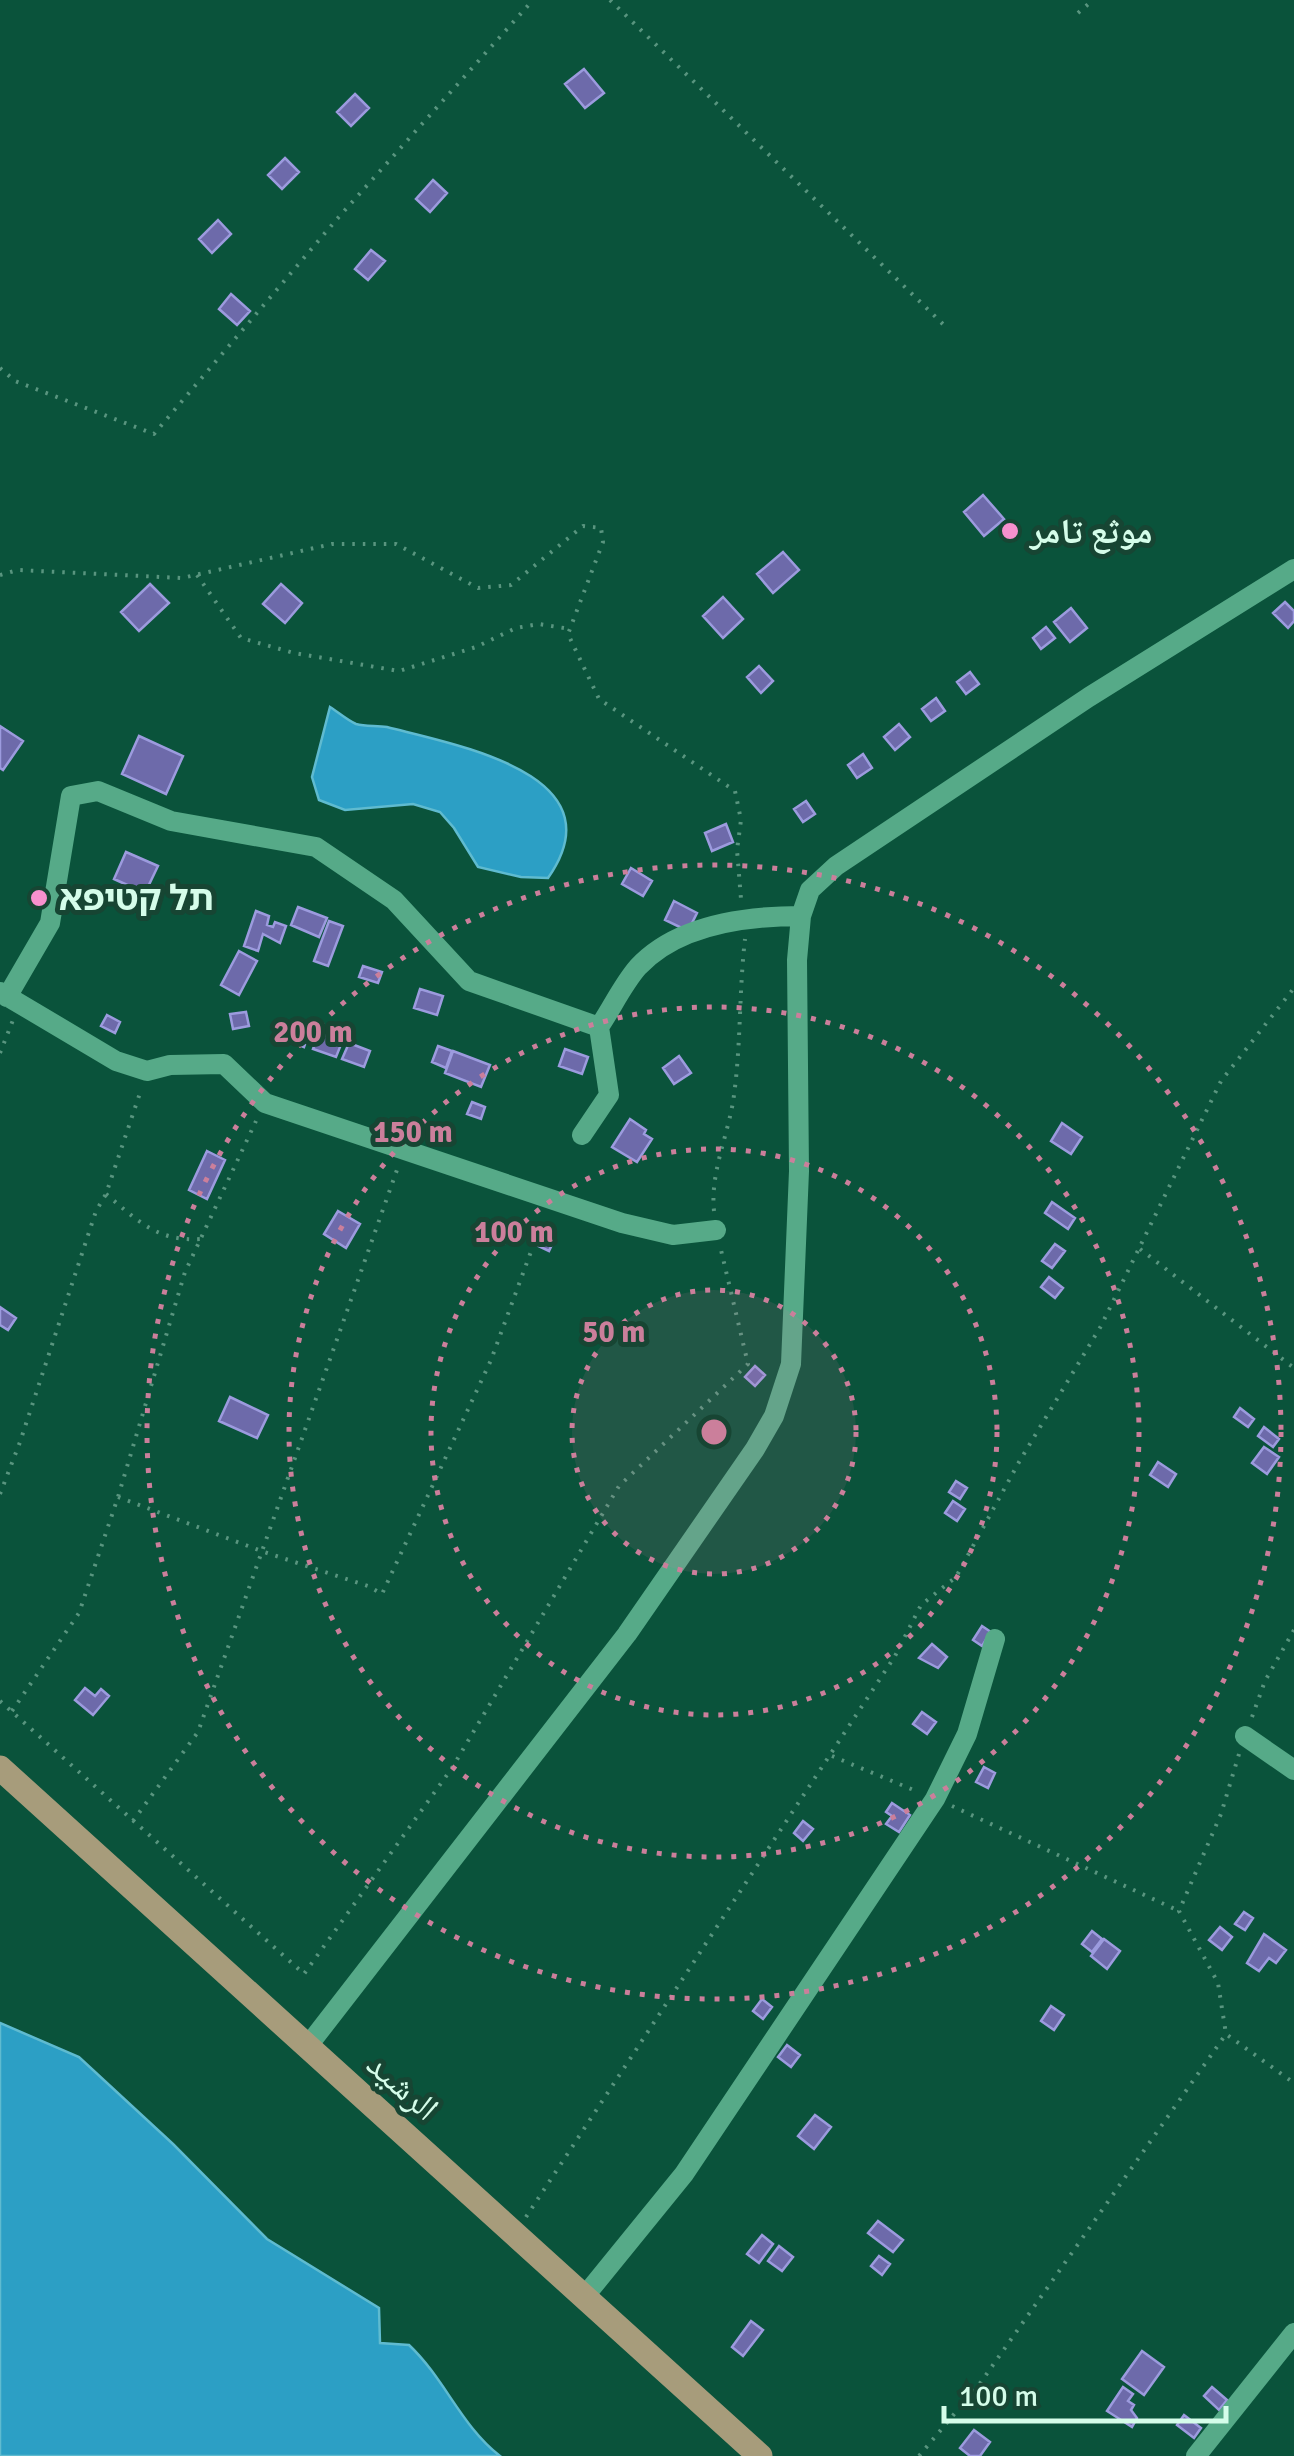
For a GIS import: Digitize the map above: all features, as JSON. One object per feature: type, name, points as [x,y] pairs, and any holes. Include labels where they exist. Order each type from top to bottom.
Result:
[{"type":"main road","name":"الرشيد","points":[[0,1768],[760,2456]]},
{"type":"street","points":[[307,2047],[630,1628],[774,1416],[791,1364],[795,1309],[800,916],[810,890],[836,866],[1089,697],[1286,575],[1294,596]]},
{"type":"street","points":[[599,1027],[469,981],[394,900],[316,847],[171,821],[98,791],[71,796],[50,922],[9,998],[116,1061],[148,1071],[224,1064],[264,1102],[622,1223],[673,1236],[716,1230]]},
{"type":"street","points":[[582,1135],[610,1096],[599,1027],[638,968],[671,941],[743,919],[800,916]]},
{"type":"street","points":[[584,2297],[684,2174],[935,1798],[967,1734],[995,1639]]},
{"type":"street","points":[[1245,1736],[1294,1770]]},
{"type":"street","points":[[1196,2456],[1294,2332]]},
{"type":"path","points":[[0,368],[15,382],[154,434],[337,219],[533,0]]},
{"type":"path","points":[[610,0],[948,329]]},
{"type":"path","points":[[1078,13],[1093,0]]},
{"type":"path","points":[[197,575],[240,638],[294,653],[399,671],[476,647],[516,628],[539,624],[570,628]]},
{"type":"path","points":[[515,2234],[830,1756],[894,1656],[921,1605],[956,1577],[1101,1326],[1222,1081],[1294,988]]},
{"type":"path","points":[[0,1053],[9,998]]},
{"type":"path","points":[[0,1494],[148,1071]]},
{"type":"path","points":[[12,1711],[79,1613],[185,1272],[264,1102]]},
{"type":"path","points":[[133,1821],[198,1732],[264,1552],[384,1199],[406,1148]]},
{"type":"path","points":[[106,1194],[147,1228],[177,1241],[203,1239]]},
{"type":"path","points":[[118,1497],[382,1594],[491,1360],[550,1198]]},
{"type":"path","points":[[1140,1249],[1294,1368]]},
{"type":"path","points":[[1179,1910],[1221,1814],[1265,1681],[1294,1630]]},
{"type":"path","points":[[830,1756],[935,1798],[1179,1910],[1218,1983],[1226,2034],[980,2382],[918,2456]]},
{"type":"path","points":[[1226,2034],[1294,2083]]},
{"type":"water","points":[[330,707],[356,724],[387,727],[488,755],[521,770],[547,789],[563,813],[565,842],[548,878],[521,877],[478,867],[440,812],[413,804],[345,810],[319,800],[312,777]]},
{"type":"water","points":[[0,2023],[79,2057],[267,2239],[379,2308],[380,2343],[409,2345],[474,2431],[500,2456],[0,2456]]},
{"type":"building","points":[[584,69],[604,93],[585,108],[565,84]]},
{"type":"building","points":[[355,94],[369,108],[351,126],[337,112]]},
{"type":"building","points":[[285,158],[299,172],[282,189],[268,175]]},
{"type":"building","points":[[433,180],[447,193],[430,212],[416,199]]},
{"type":"building","points":[[218,220],[231,234],[212,253],[199,239]]},
{"type":"building","points":[[371,250],[385,261],[368,280],[355,269]]},
{"type":"building","points":[[231,294],[250,311],[237,325],[219,309]]},
{"type":"building","points":[[983,495],[1004,519],[984,536],[964,512]]},
{"type":"building","points":[[783,552],[799,570],[773,593],[757,574]]},
{"type":"building","points":[[150,584],[169,603],[139,631],[121,612]]},
{"type":"building","points":[[281,584],[302,603],[285,623],[263,604]]},
{"type":"building","points":[[723,597],[743,619],[723,638],[703,616]]},
{"type":"building","points":[[1285,602],[1294,611],[1294,621],[1288,628],[1273,613]]},
{"type":"building","points":[[1071,608],[1087,628],[1070,642],[1054,622]]},
{"type":"building","points":[[1046,627],[1055,638],[1041,649],[1033,638]]},
{"type":"building","points":[[759,666],[773,681],[761,693],[747,677]]},
{"type":"building","points":[[970,672],[979,684],[966,694],[957,682]]},
{"type":"building","points":[[936,698],[945,711],[931,721],[922,709]]},
{"type":"building","points":[[899,724],[910,737],[895,750],[884,737]]},
{"type":"building","points":[[0,726],[23,741],[3,770],[0,768]]},
{"type":"building","points":[[139,736],[183,756],[166,794],[122,774]]},
{"type":"building","points":[[863,754],[872,768],[857,778],[848,765]]},
{"type":"building","points":[[806,801],[815,814],[803,822],[794,809]]},
{"type":"building","points":[[726,824],[733,842],[712,851],[705,833]]},
{"type":"building","points":[[126,852],[158,866],[145,893],[114,879]]},
{"type":"building","points":[[631,868],[652,881],[643,896],[622,884]]},
{"type":"building","points":[[674,901],[697,913],[688,931],[665,920]]},
{"type":"building","points":[[298,907],[327,918],[319,937],[291,925]]},
{"type":"building","points":[[256,911],[269,916],[267,925],[273,927],[275,922],[286,926],[280,943],[263,934],[258,951],[244,946]]},
{"type":"building","points":[[329,921],[343,926],[328,966],[314,961]]},
{"type":"building","points":[[239,951],[257,961],[239,995],[221,985]]},
{"type":"building","points":[[363,966],[382,972],[378,983],[359,977]]},
{"type":"building","points":[[420,989],[443,996],[437,1015],[414,1008]]},
{"type":"building","points":[[246,1012],[249,1026],[233,1029],[230,1014]]},
{"type":"building","points":[[107,1015],[120,1022],[115,1033],[101,1026]]},
{"type":"building","points":[[290,1023],[310,1030],[304,1047],[284,1039]]},
{"type":"building","points":[[319,1033],[342,1042],[336,1057],[313,1049]]},
{"type":"building","points":[[349,1043],[370,1051],[364,1067],[342,1059]]},
{"type":"building","points":[[438,1046],[452,1051],[446,1068],[432,1062]]},
{"type":"building","points":[[565,1049],[588,1057],[582,1074],[559,1066]]},
{"type":"building","points":[[453,1051],[490,1065],[481,1087],[445,1073]]},
{"type":"building","points":[[679,1056],[691,1073],[674,1084],[663,1068]]},
{"type":"building","points":[[472,1102],[485,1107],[481,1119],[467,1114]]},
{"type":"building","points":[[630,1119],[652,1139],[637,1162],[612,1147]]},
{"type":"building","points":[[1062,1123],[1082,1137],[1071,1154],[1051,1141]]},
{"type":"building","points":[[207,1151],[225,1160],[207,1199],[189,1190]]},
{"type":"building","points":[[1052,1202],[1075,1218],[1068,1229],[1045,1213]]},
{"type":"building","points":[[338,1211],[360,1224],[346,1248],[324,1234]]},
{"type":"building","points":[[542,1232],[555,1238],[549,1251],[536,1245]]},
{"type":"building","points":[[1055,1244],[1065,1251],[1052,1268],[1042,1261]]},
{"type":"building","points":[[1049,1277],[1063,1288],[1055,1298],[1041,1287]]},
{"type":"building","points":[[0,1307],[16,1318],[8,1330],[0,1325]]},
{"type":"building","points":[[755,1366],[765,1375],[755,1386],[745,1377]]},
{"type":"building","points":[[230,1397],[268,1415],[257,1438],[219,1421]]},
{"type":"building","points":[[1240,1408],[1254,1419],[1248,1427],[1234,1417]]},
{"type":"building","points":[[1264,1427],[1279,1439],[1273,1447],[1258,1436]]},
{"type":"building","points":[[1264,1447],[1279,1457],[1267,1474],[1252,1463]]},
{"type":"building","points":[[1158,1462],[1176,1474],[1168,1487],[1150,1475]]},
{"type":"building","points":[[956,1481],[967,1488],[960,1499],[949,1492]]},
{"type":"building","points":[[953,1501],[965,1509],[957,1521],[945,1513]]},
{"type":"building","points":[[982,1626],[991,1632],[982,1646],[973,1640]]},
{"type":"building","points":[[932,1644],[947,1657],[938,1668],[919,1658]]},
{"type":"building","points":[[85,1688],[95,1696],[101,1689],[109,1696],[93,1715],[75,1700]]},
{"type":"building","points":[[922,1712],[936,1722],[927,1734],[913,1724]]},
{"type":"building","points":[[984,1767],[995,1773],[988,1788],[976,1782]]},
{"type":"building","points":[[892,1803],[910,1815],[899,1832],[886,1824],[892,1816],[886,1812]]},
{"type":"building","points":[[803,1821],[813,1829],[803,1841],[794,1833]]},
{"type":"building","points":[[1244,1912],[1253,1918],[1245,1930],[1235,1924]]},
{"type":"building","points":[[1220,1927],[1232,1937],[1222,1950],[1209,1940]]},
{"type":"building","points":[[1092,1931],[1102,1939],[1092,1952],[1082,1944]]},
{"type":"building","points":[[1264,1934],[1286,1950],[1276,1963],[1269,1958],[1259,1971],[1247,1963]]},
{"type":"building","points":[[1104,1939],[1120,1951],[1107,1969],[1091,1956]]},
{"type":"building","points":[[762,1999],[772,2007],[763,2019],[753,2011]]},
{"type":"building","points":[[1051,2006],[1064,2015],[1054,2030],[1041,2021]]},
{"type":"building","points":[[787,2045],[800,2055],[791,2067],[778,2057]]},
{"type":"building","points":[[815,2115],[831,2127],[814,2149],[798,2136]]},
{"type":"building","points":[[878,2221],[903,2240],[893,2252],[868,2233]]},
{"type":"building","points":[[762,2235],[773,2244],[759,2263],[747,2254]]},
{"type":"building","points":[[779,2246],[793,2257],[782,2271],[768,2261]]},
{"type":"building","points":[[879,2256],[890,2264],[882,2275],[871,2266]]},
{"type":"building","points":[[751,2321],[763,2330],[743,2356],[732,2347]]},
{"type":"building","points":[[1142,2351],[1164,2367],[1144,2395],[1122,2379]]},
{"type":"building","points":[[1123,2387],[1133,2394],[1128,2401],[1134,2405],[1131,2410],[1137,2418],[1132,2427],[1107,2411]]},
{"type":"building","points":[[1212,2387],[1227,2400],[1219,2410],[1204,2396]]},
{"type":"building","points":[[1184,2415],[1201,2428],[1194,2438],[1177,2425]]},
{"type":"building","points":[[974,2430],[990,2442],[980,2456],[970,2456],[960,2448]]},
{"type":"place","name":"موثع تامر","points":[[1010,531]]},
{"type":"place","name":"תל קטיפא","points":[[39,898]]}]
